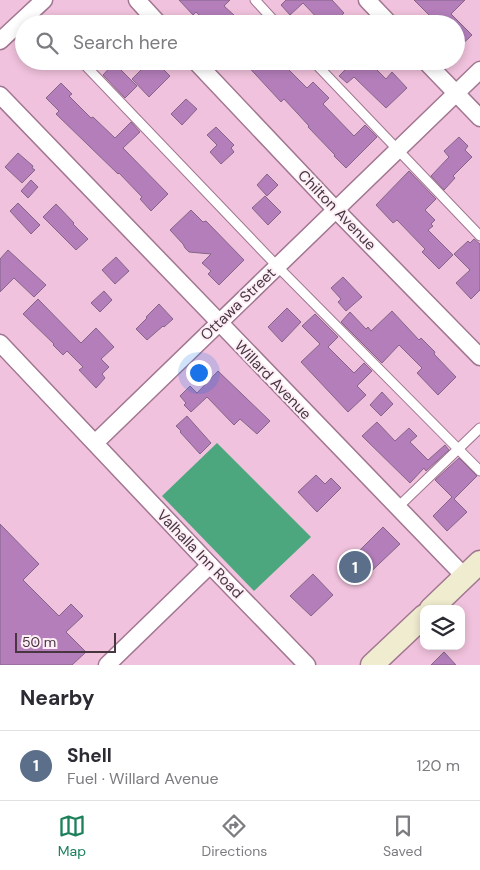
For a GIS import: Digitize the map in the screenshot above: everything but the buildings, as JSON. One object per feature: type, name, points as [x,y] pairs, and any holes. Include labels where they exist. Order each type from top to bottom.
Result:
[{"type":"main road","points":[[435,605],[472,570]]},
{"type":"main road","points":[[372,665],[420,620]]},
{"type":"street","points":[[28,15],[44,0]]},
{"type":"street","points":[[137,0],[151,15]]},
{"type":"street","points":[[367,0],[381,15]]},
{"type":"street","points":[[0,41],[15,27]]},
{"type":"street","name":"Chilton Avenue","points":[[204,70],[480,357]]},
{"type":"street","points":[[434,70],[480,118]]},
{"type":"street","name":"Ottawa Street","points":[[95,443],[480,70]]},
{"type":"street","name":"Willard Avenue","points":[[0,95],[397,508],[472,570]]},
{"type":"street","points":[[0,343],[95,443]]},
{"type":"street","name":"Valhalla Inn Road","points":[[95,443],[307,665]]},
{"type":"street","points":[[107,665],[210,565]]},
{"type":"lane","points":[[254,0],[268,15]]},
{"type":"lane","points":[[90,70],[277,266],[480,471]]},
{"type":"lane","points":[[321,70],[480,236]]},
{"type":"lane","points":[[397,508],[480,428]]},
{"type":"green space","points":[[217,443],[311,537],[254,591],[162,496]]},
{"type":"place","name":"Shell","points":[[355,567]]}]
